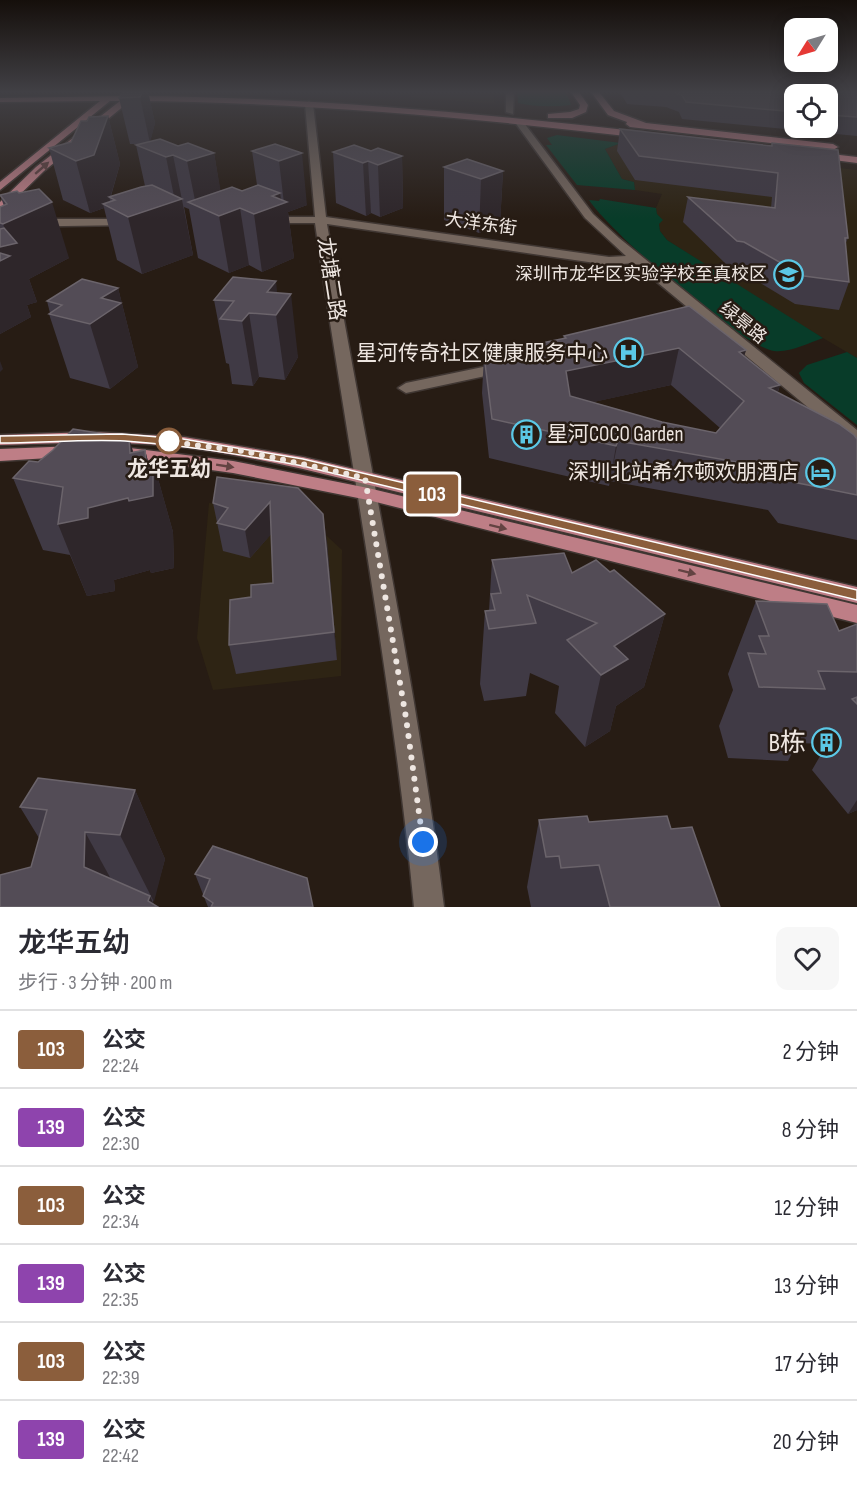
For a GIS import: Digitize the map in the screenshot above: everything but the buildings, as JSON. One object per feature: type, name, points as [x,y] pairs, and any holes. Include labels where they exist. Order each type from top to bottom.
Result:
[{"type":"main road","points":[[0,187],[62,134]]},
{"type":"main road","points":[[0,208],[40,169],[84,134]]},
{"type":"main road","points":[[657,134],[857,160]]},
{"type":"main road","points":[[724,134],[857,149]]},
{"type":"main road","points":[[0,440],[101,437],[183,442],[243,451],[367,486],[857,614]]},
{"type":"main road","points":[[0,455],[47,451],[114,452],[166,457],[304,480],[367,486],[857,595]]},
{"type":"street","name":"龙塘二路","points":[[312,134],[321,220],[421,820],[429,907]]},
{"type":"street","name":"绿景路","points":[[528,134],[590,216],[635,259],[857,439]]},
{"type":"street","name":"大洋东街","points":[[251,220],[321,220],[609,261],[635,259]]},
{"type":"street","points":[[0,223],[145,222]]},
{"type":"street","points":[[692,326],[713,322]]},
{"type":"street","points":[[406,388],[517,364]]},
{"type":"shaded area","name":"深圳市龙华区实验学校至真校区","points":[[621,143],[857,170],[857,358],[770,307],[667,240],[660,231],[659,224],[662,220],[656,208],[662,194],[635,190],[634,182],[622,179],[605,149]]},
{"type":"shaded area","points":[[209,503],[302,513],[342,550],[341,676],[213,690],[197,638]]},
{"type":"green space","points":[[557,135],[621,143],[605,149],[622,179],[634,182],[635,190],[577,185],[546,145],[552,145],[547,138]]},
{"type":"green space","points":[[600,199],[656,208],[657,214],[663,220],[659,224],[660,231],[667,240],[823,338],[793,349],[774,351],[734,330],[676,285],[622,236],[589,200],[599,201]]},
{"type":"green space","points":[[847,352],[857,358],[857,425],[804,383],[799,373],[807,365]]},
{"type":"bus line","name":"103","points":[[0,440],[59,437],[122,438],[183,442],[243,451],[303,463],[857,595]]},
{"type":"place","name":"深圳市龙华区实验学校至真校区","points":[[788,274]]},
{"type":"place","name":"星河传奇社区健康服务中心","points":[[629,353]]},
{"type":"place","name":"星河COCO Garden","points":[[526,434]]},
{"type":"place","name":"龙华五幼","points":[[169,441]]},
{"type":"place","name":"深圳北站希尔顿欢朋酒店","points":[[820,472]]},
{"type":"place","name":"B栋","points":[[827,743]]},
{"type":"route","points":[[169,441],[162,441],[243,451],[365,478],[406,718],[423,842]]}]
